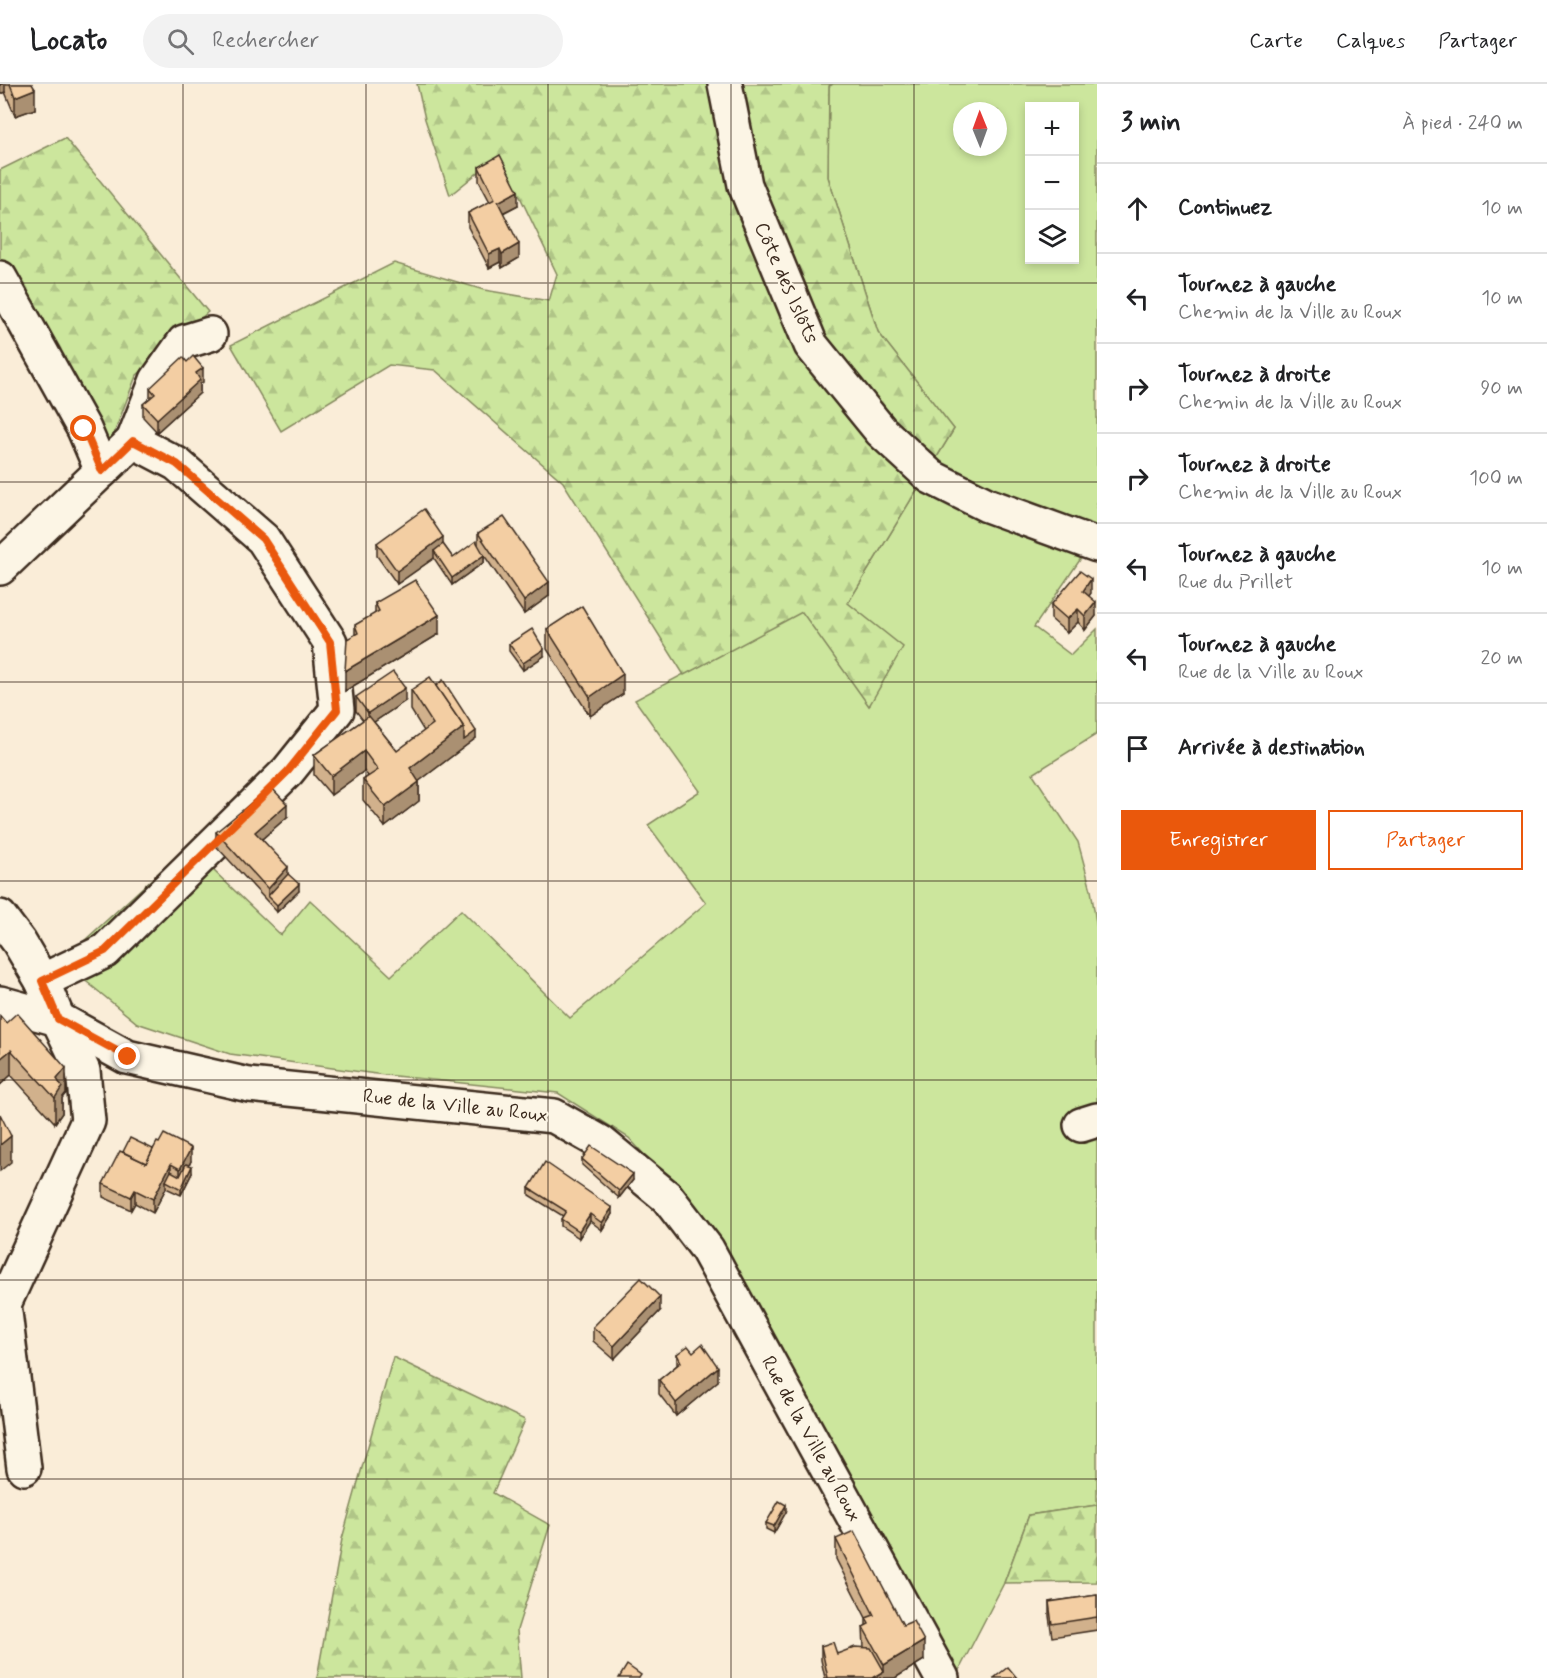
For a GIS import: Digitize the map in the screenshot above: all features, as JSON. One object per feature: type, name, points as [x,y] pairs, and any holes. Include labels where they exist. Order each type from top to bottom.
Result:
[{"type":"street","name":"Côte des Islôts","points":[[725,84],[745,185],[811,345],[881,431],[931,477],[987,505],[1097,545]]},
{"type":"street","points":[[0,278],[84,429],[102,471]]},
{"type":"street","points":[[0,568],[133,441],[157,380],[184,342],[210,334]]},
{"type":"street","points":[[42,981],[105,951],[288,771],[337,710],[330,642],[263,539],[177,464],[133,441]]},
{"type":"street","points":[[0,917],[19,942],[42,981],[83,1071],[88,1120],[4,1304],[24,1468]]},
{"type":"street","name":"Rue de la Ville au Roux","points":[[0,1004],[58,1019],[128,1057],[139,1060],[249,1084],[554,1116],[600,1142],[668,1197],[707,1249],[942,1678]]},
{"type":"green space","points":[[417,84],[833,84],[829,86],[828,177],[878,332],[954,429],[848,603],[903,647],[869,706],[802,612],[684,675],[563,482],[435,370],[389,365],[281,431],[231,345],[394,263],[484,290],[549,301],[557,274],[500,155],[450,195],[425,119]]},
{"type":"green space","points":[[833,84],[1097,84],[1097,535],[1034,627],[1071,655],[1097,629],[1097,734],[1033,774],[1078,842],[1091,890],[1097,929],[1097,1505],[1029,1515],[1004,1583],[956,1676],[706,1222],[629,1138],[558,1093],[376,1074],[230,1054],[137,1023],[87,982],[59,964],[191,843],[213,870],[281,935],[310,900],[391,976],[461,910],[570,1018],[706,903],[648,825],[700,791],[635,700],[802,611],[870,706],[848,603],[954,429],[878,332],[828,177],[829,86]]},
{"type":"green space","points":[[65,138],[208,312],[136,376],[113,436],[143,458],[99,491],[0,315],[0,170]]},
{"type":"green space","points":[[393,1357],[525,1420],[493,1493],[550,1525],[517,1630],[521,1678],[317,1678],[342,1539]]},
{"type":"green space","points":[[1097,1505],[1097,1582],[1004,1583],[1029,1515]]},
{"type":"building","points":[[10,84],[32,84],[35,89],[15,97]]},
{"type":"building","points":[[500,155],[518,191],[498,202],[519,244],[502,254],[500,249],[489,254],[468,213],[495,199],[479,167]]},
{"type":"building","points":[[193,356],[203,368],[196,373],[200,380],[157,419],[143,404],[155,394],[150,388],[183,357],[187,362]]},
{"type":"building","points":[[424,509],[443,537],[397,571],[377,543]]},
{"type":"building","points":[[504,517],[549,582],[524,601],[478,533]]},
{"type":"building","points":[[476,541],[484,555],[452,578],[434,551],[443,544],[453,558]]},
{"type":"building","points":[[1080,571],[1091,579],[1083,591],[1096,602],[1085,616],[1078,609],[1067,619],[1051,605]]},
{"type":"building","points":[[415,580],[439,615],[345,671],[347,639],[358,633],[355,625],[379,611],[375,603]]},
{"type":"building","points":[[582,606],[623,674],[590,697],[547,629]]},
{"type":"building","points":[[532,629],[544,649],[523,663],[509,644]]},
{"type":"building","points":[[393,672],[405,688],[368,713],[356,697]]},
{"type":"building","points":[[430,677],[464,727],[410,768],[419,782],[385,807],[363,780],[378,770],[364,751],[331,776],[314,755],[369,716],[397,751],[433,724],[411,690]]},
{"type":"building","points":[[443,680],[476,731],[464,740],[464,727],[436,686]]},
{"type":"building","points":[[271,787],[287,804],[255,832],[288,867],[268,889],[216,832]]},
{"type":"building","points":[[288,874],[299,884],[277,905],[268,896]]},
{"type":"building","points":[[17,1013],[66,1068],[57,1079],[62,1087],[55,1098],[11,1050],[0,1059],[0,1016],[6,1023]]},
{"type":"building","points":[[0,1114],[11,1136],[0,1145]]},
{"type":"building","points":[[164,1134],[191,1148],[180,1169],[171,1164],[153,1199],[135,1190],[131,1197],[103,1184],[120,1151],[146,1163]]},
{"type":"building","points":[[130,1138],[153,1149],[146,1163],[123,1152]]},
{"type":"building","points":[[591,1146],[633,1174],[619,1191],[582,1159]]},
{"type":"building","points":[[545,1162],[612,1208],[602,1223],[590,1214],[579,1231],[561,1219],[566,1211],[529,1188]]},
{"type":"building","points":[[186,1164],[192,1166],[181,1189],[166,1181],[171,1171],[180,1176]]},
{"type":"building","points":[[641,1278],[660,1297],[614,1346],[593,1327]]},
{"type":"building","points":[[702,1344],[718,1367],[676,1403],[659,1380],[681,1362],[677,1354],[688,1346],[693,1352]]},
{"type":"building","points":[[779,1501],[786,1505],[774,1526],[766,1523]]},
{"type":"building","points":[[854,1531],[903,1625],[913,1621],[924,1641],[884,1665],[863,1627],[869,1624],[866,1618],[874,1615],[836,1539]]},
{"type":"building","points":[[1097,1595],[1097,1617],[1052,1624],[1049,1602]]},
{"type":"building","points":[[833,1642],[837,1654],[855,1647],[871,1648],[884,1671],[872,1678],[828,1678],[821,1646]]},
{"type":"building","points":[[627,1665],[641,1675],[639,1678],[619,1678]]},
{"type":"building","points":[[1008,1667],[1017,1678],[994,1678]]},
{"type":"route","points":[[84,429],[102,471],[133,441],[177,464],[263,539],[330,642],[337,710],[288,771],[105,951],[42,981],[58,1019],[128,1057]]}]
